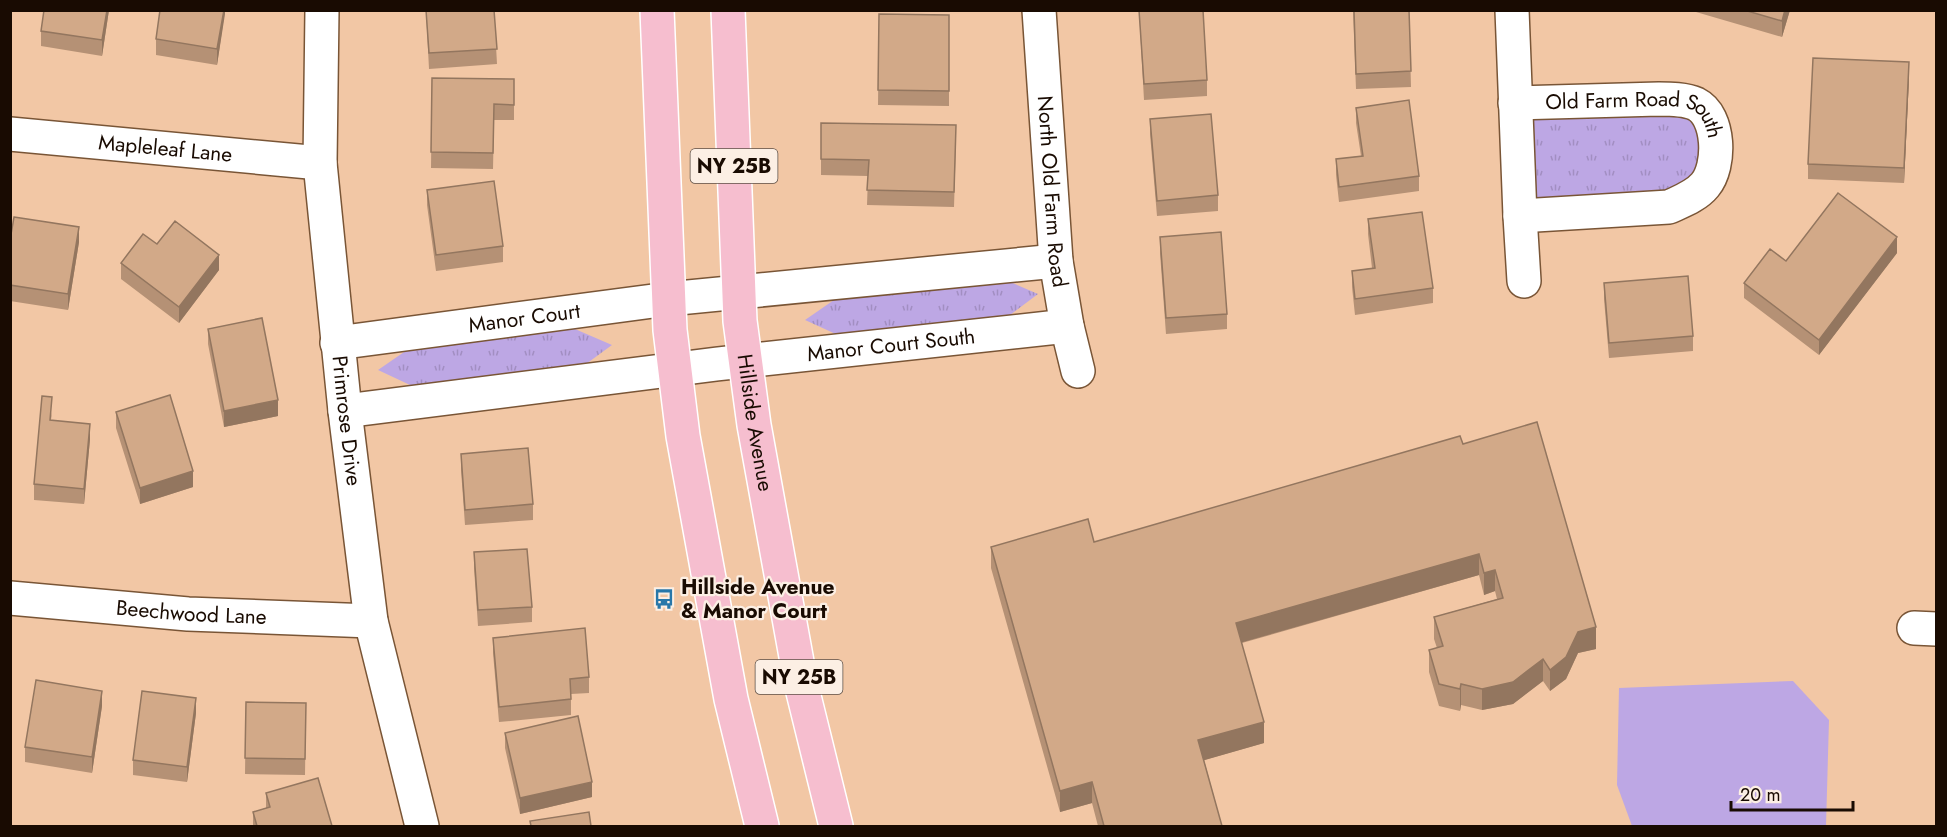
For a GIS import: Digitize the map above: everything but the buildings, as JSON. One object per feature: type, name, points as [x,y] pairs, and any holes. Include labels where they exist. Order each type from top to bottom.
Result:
[{"type":"main road","name":"NY 25B","points":[[657,10],[668,299],[683,436],[731,699],[762,826]]},
{"type":"main road","name":"Hillside Avenue","points":[[728,10],[725,293],[731,363],[754,425],[801,684],[836,826]]},
{"type":"street","name":"Primrose Drive","points":[[322,10],[320,162],[345,411],[371,621],[422,826]]},
{"type":"street","name":"North Old Farm Road","points":[[1039,10],[1056,261],[1067,326],[1078,371]]},
{"type":"street","name":"Old Farm Road South","points":[[1512,10],[1515,103],[1520,216],[1669,207],[1692,196],[1706,183],[1716,153],[1712,123],[1705,111],[1696,104],[1688,102],[1659,99],[1515,103]]},
{"type":"street","name":"Mapleleaf Lane","points":[[10,134],[320,162]]},
{"type":"street","points":[[1520,216],[1524,282]]},
{"type":"street","points":[[725,293],[1056,261]]},
{"type":"street","name":"Manor Court","points":[[337,343],[725,293]]},
{"type":"street","name":"Manor Court South","points":[[731,363],[1067,326]]},
{"type":"street","points":[[345,411],[731,363]]},
{"type":"street","name":"Beechwood Lane","points":[[10,597],[188,614],[371,621]]},
{"type":"green space","points":[[1686,106],[1708,129],[1691,192],[1524,211],[1521,108]]},
{"type":"green space","points":[[994,275],[1038,294],[998,324],[851,341],[805,320],[847,291]]},
{"type":"green space","points":[[568,326],[612,345],[571,375],[425,392],[378,370],[420,341]]},
{"type":"green space","points":[[1793,681],[1829,720],[1826,826],[1632,826],[1617,785],[1619,688]]},
{"type":"place","name":"Hillside Avenue & Manor Court","points":[[664,599]]}]
